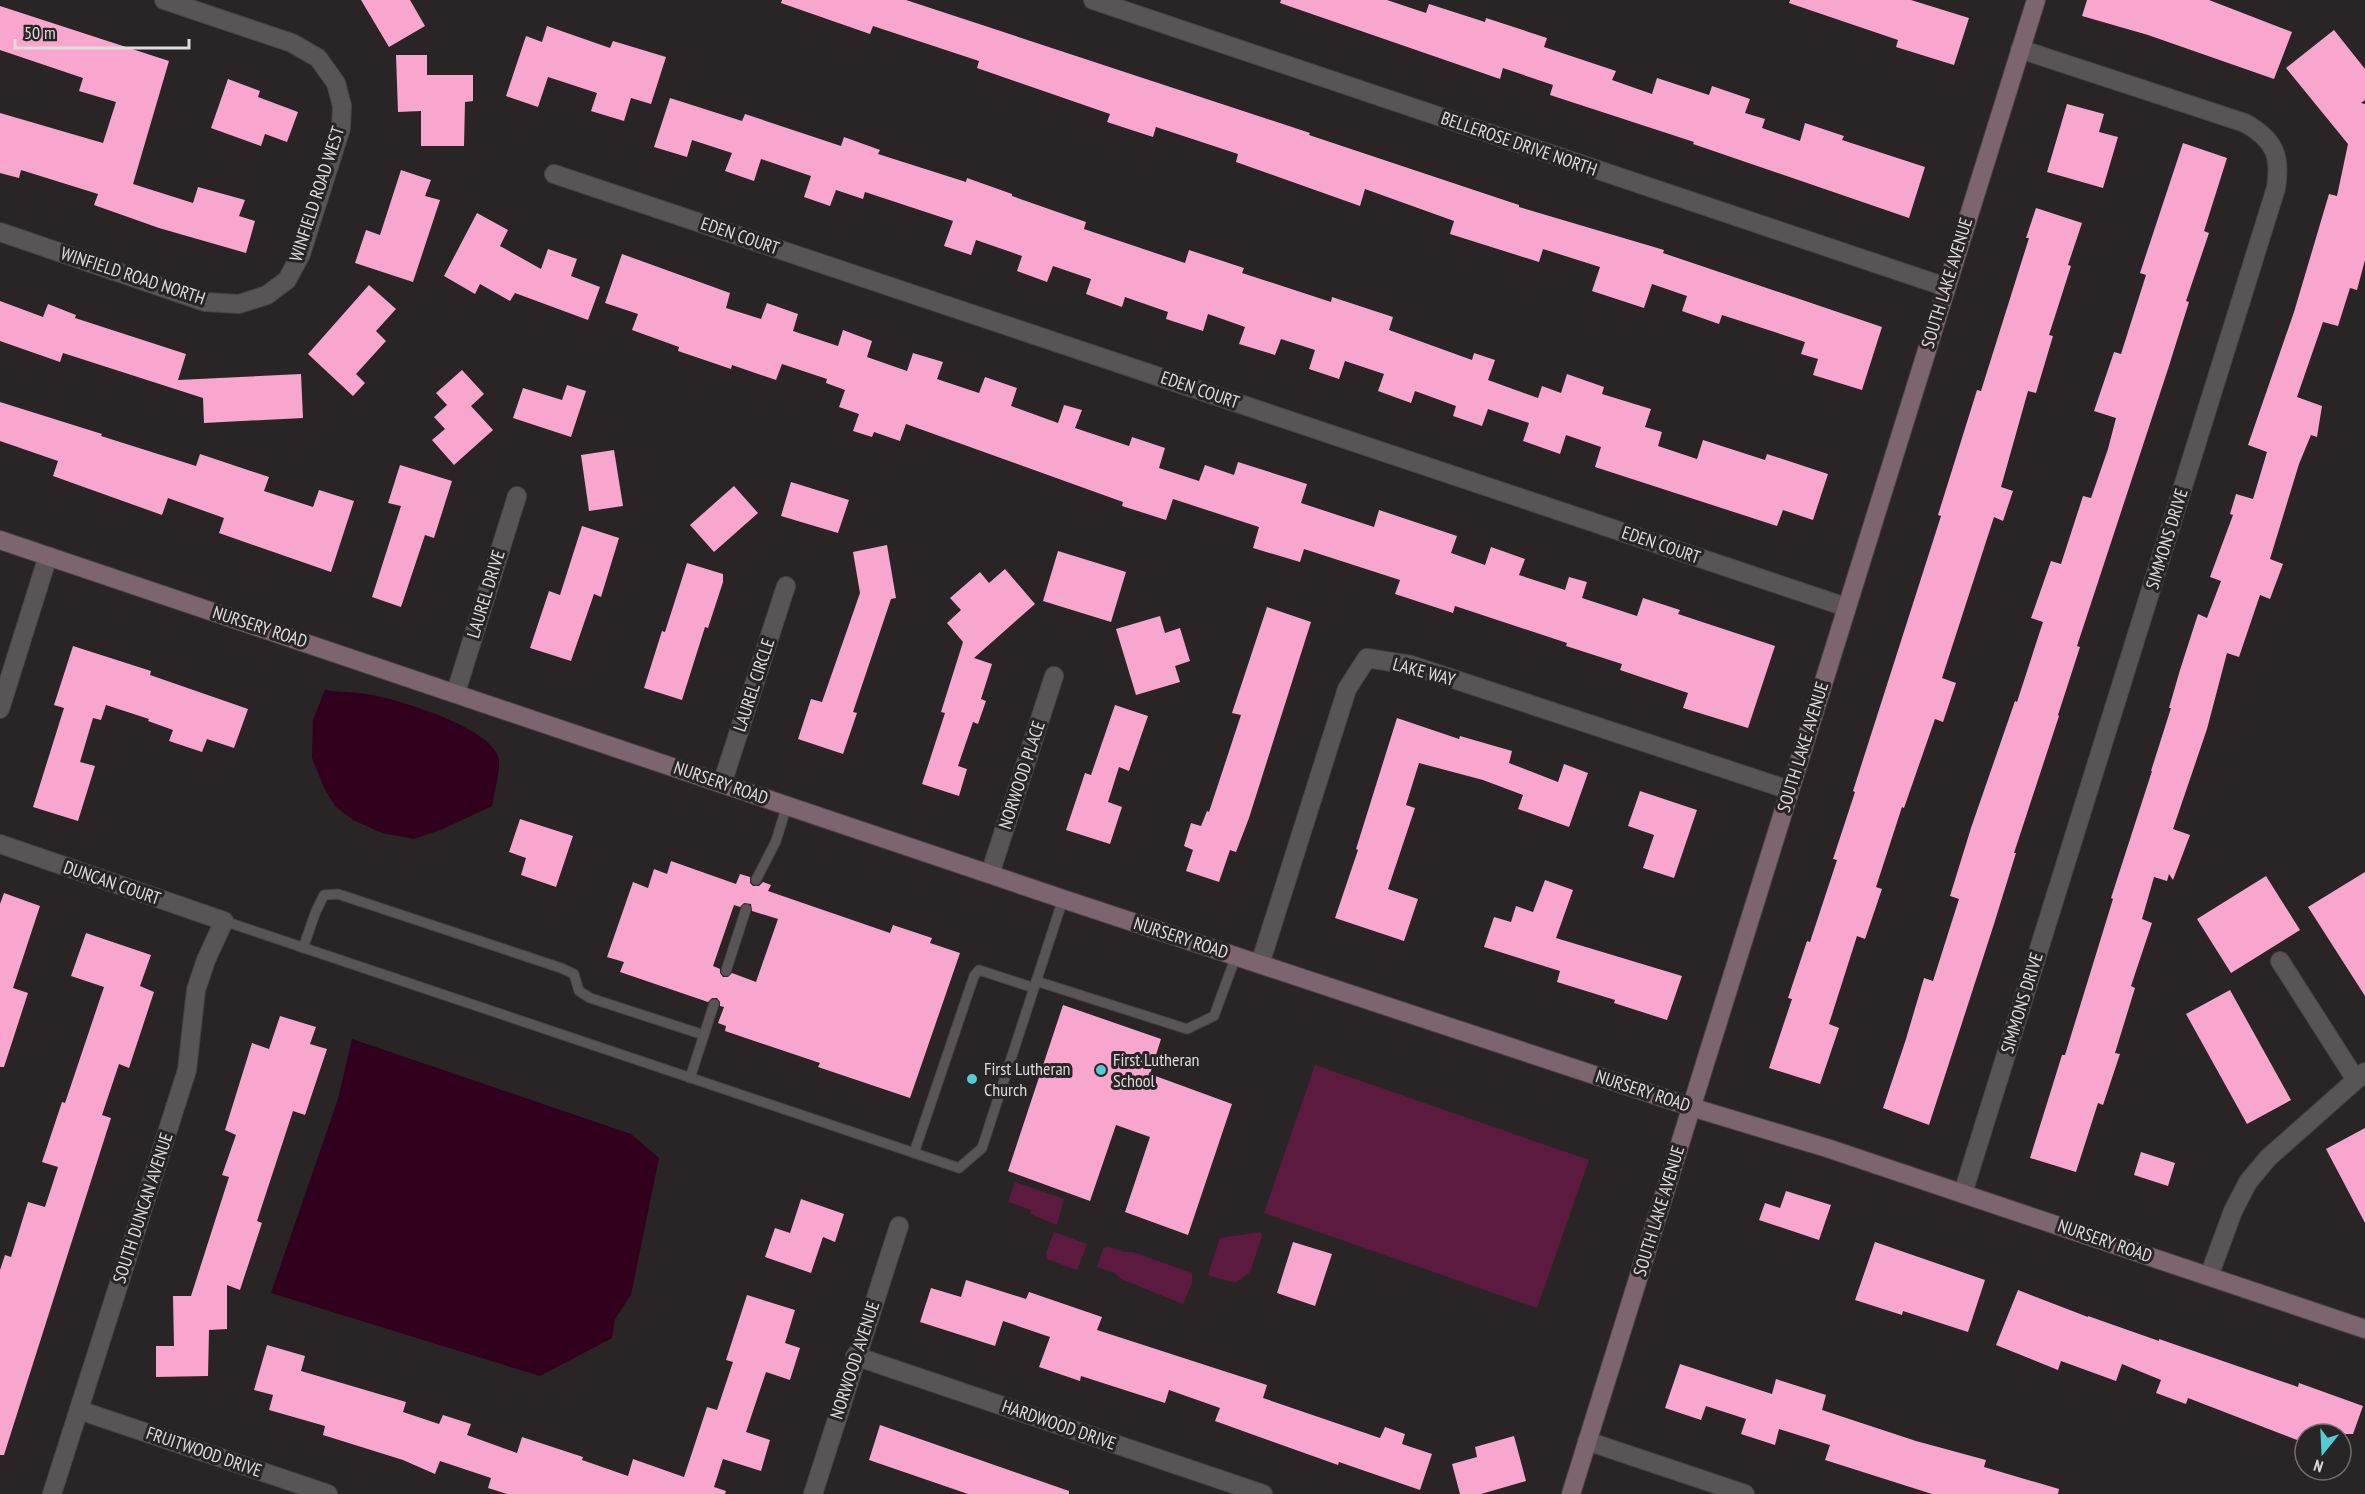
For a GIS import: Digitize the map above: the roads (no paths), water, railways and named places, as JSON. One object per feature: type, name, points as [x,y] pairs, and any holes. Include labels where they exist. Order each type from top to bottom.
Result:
[{"type":"street","name":"WINFIELD ROAD WEST","points":[[164,0],[292,43],[318,58],[336,82],[342,106],[341,128],[301,254],[287,280],[267,295]]},
{"type":"street","name":"BELLEROSE DRIVE NORTH","points":[[1093,0],[1946,287]]},
{"type":"street","name":"SOUTH LAKE AVENUE","points":[[1571,1494],[2036,0]]},
{"type":"street","name":"SIMMONS DRIVE","points":[[1963,1193],[2276,188],[2279,167],[2274,148],[2262,133],[2245,123],[2020,49]]},
{"type":"street","name":"EDEN COURT","points":[[554,174],[1846,607]]},
{"type":"street","name":"WINFIELD ROAD NORTH","points":[[0,232],[205,302],[239,304],[267,295]]},
{"type":"street","name":"LAUREL DRIVE","points":[[456,692],[517,496]]},
{"type":"street","name":"NURSERY ROAD","points":[[0,540],[456,692],[1063,899],[1691,1107],[1827,1148],[2365,1329]]},
{"type":"street","points":[[0,709],[48,556]]},
{"type":"street","name":"LAUREL CIRCLE","points":[[722,784],[786,586]]},
{"type":"street","name":"LAKE WAY","points":[[1260,964],[1347,689],[1367,658],[1411,665],[1790,790]]},
{"type":"street","name":"NORWOOD PLACE","points":[[990,874],[1054,676]]},
{"type":"street","name":"DUNCAN COURT","points":[[0,844],[224,921]]},
{"type":"street","name":"SOUTH DUNCAN AVENUE","points":[[52,1494],[187,1070],[196,990],[206,960],[224,921]]},
{"type":"street","points":[[2209,1276],[2233,1211],[2248,1182],[2268,1158],[2360,1076],[2280,961]]},
{"type":"street","name":"NORWOOD AVENUE","points":[[813,1494],[855,1356],[899,1226]]},
{"type":"street","name":"HARDWOOD DRIVE","points":[[855,1356],[1263,1494]]},
{"type":"street","name":"FRUITWOOD DRIVE","points":[[79,1410],[328,1494]]},
{"type":"street","points":[[1587,1441],[1745,1494]]},
{"type":"lane","points":[[756,880],[776,841],[787,806]]},
{"type":"lane","points":[[303,948],[324,895],[338,894],[561,968],[574,974],[579,991],[590,998],[704,1035]]},
{"type":"lane","points":[[224,921],[960,1168],[982,1148],[1063,899]]},
{"type":"lane","points":[[726,971],[746,909]]},
{"type":"lane","points":[[914,1153],[974,976],[980,970],[1187,1029],[1214,1016],[1236,956]]},
{"type":"lane","points":[[690,1078],[714,1004]]},
{"type":"place","name":"First Lutheran School","points":[[1101,1070]]},
{"type":"place","name":"First Lutheran Church","points":[[972,1079]]}]
